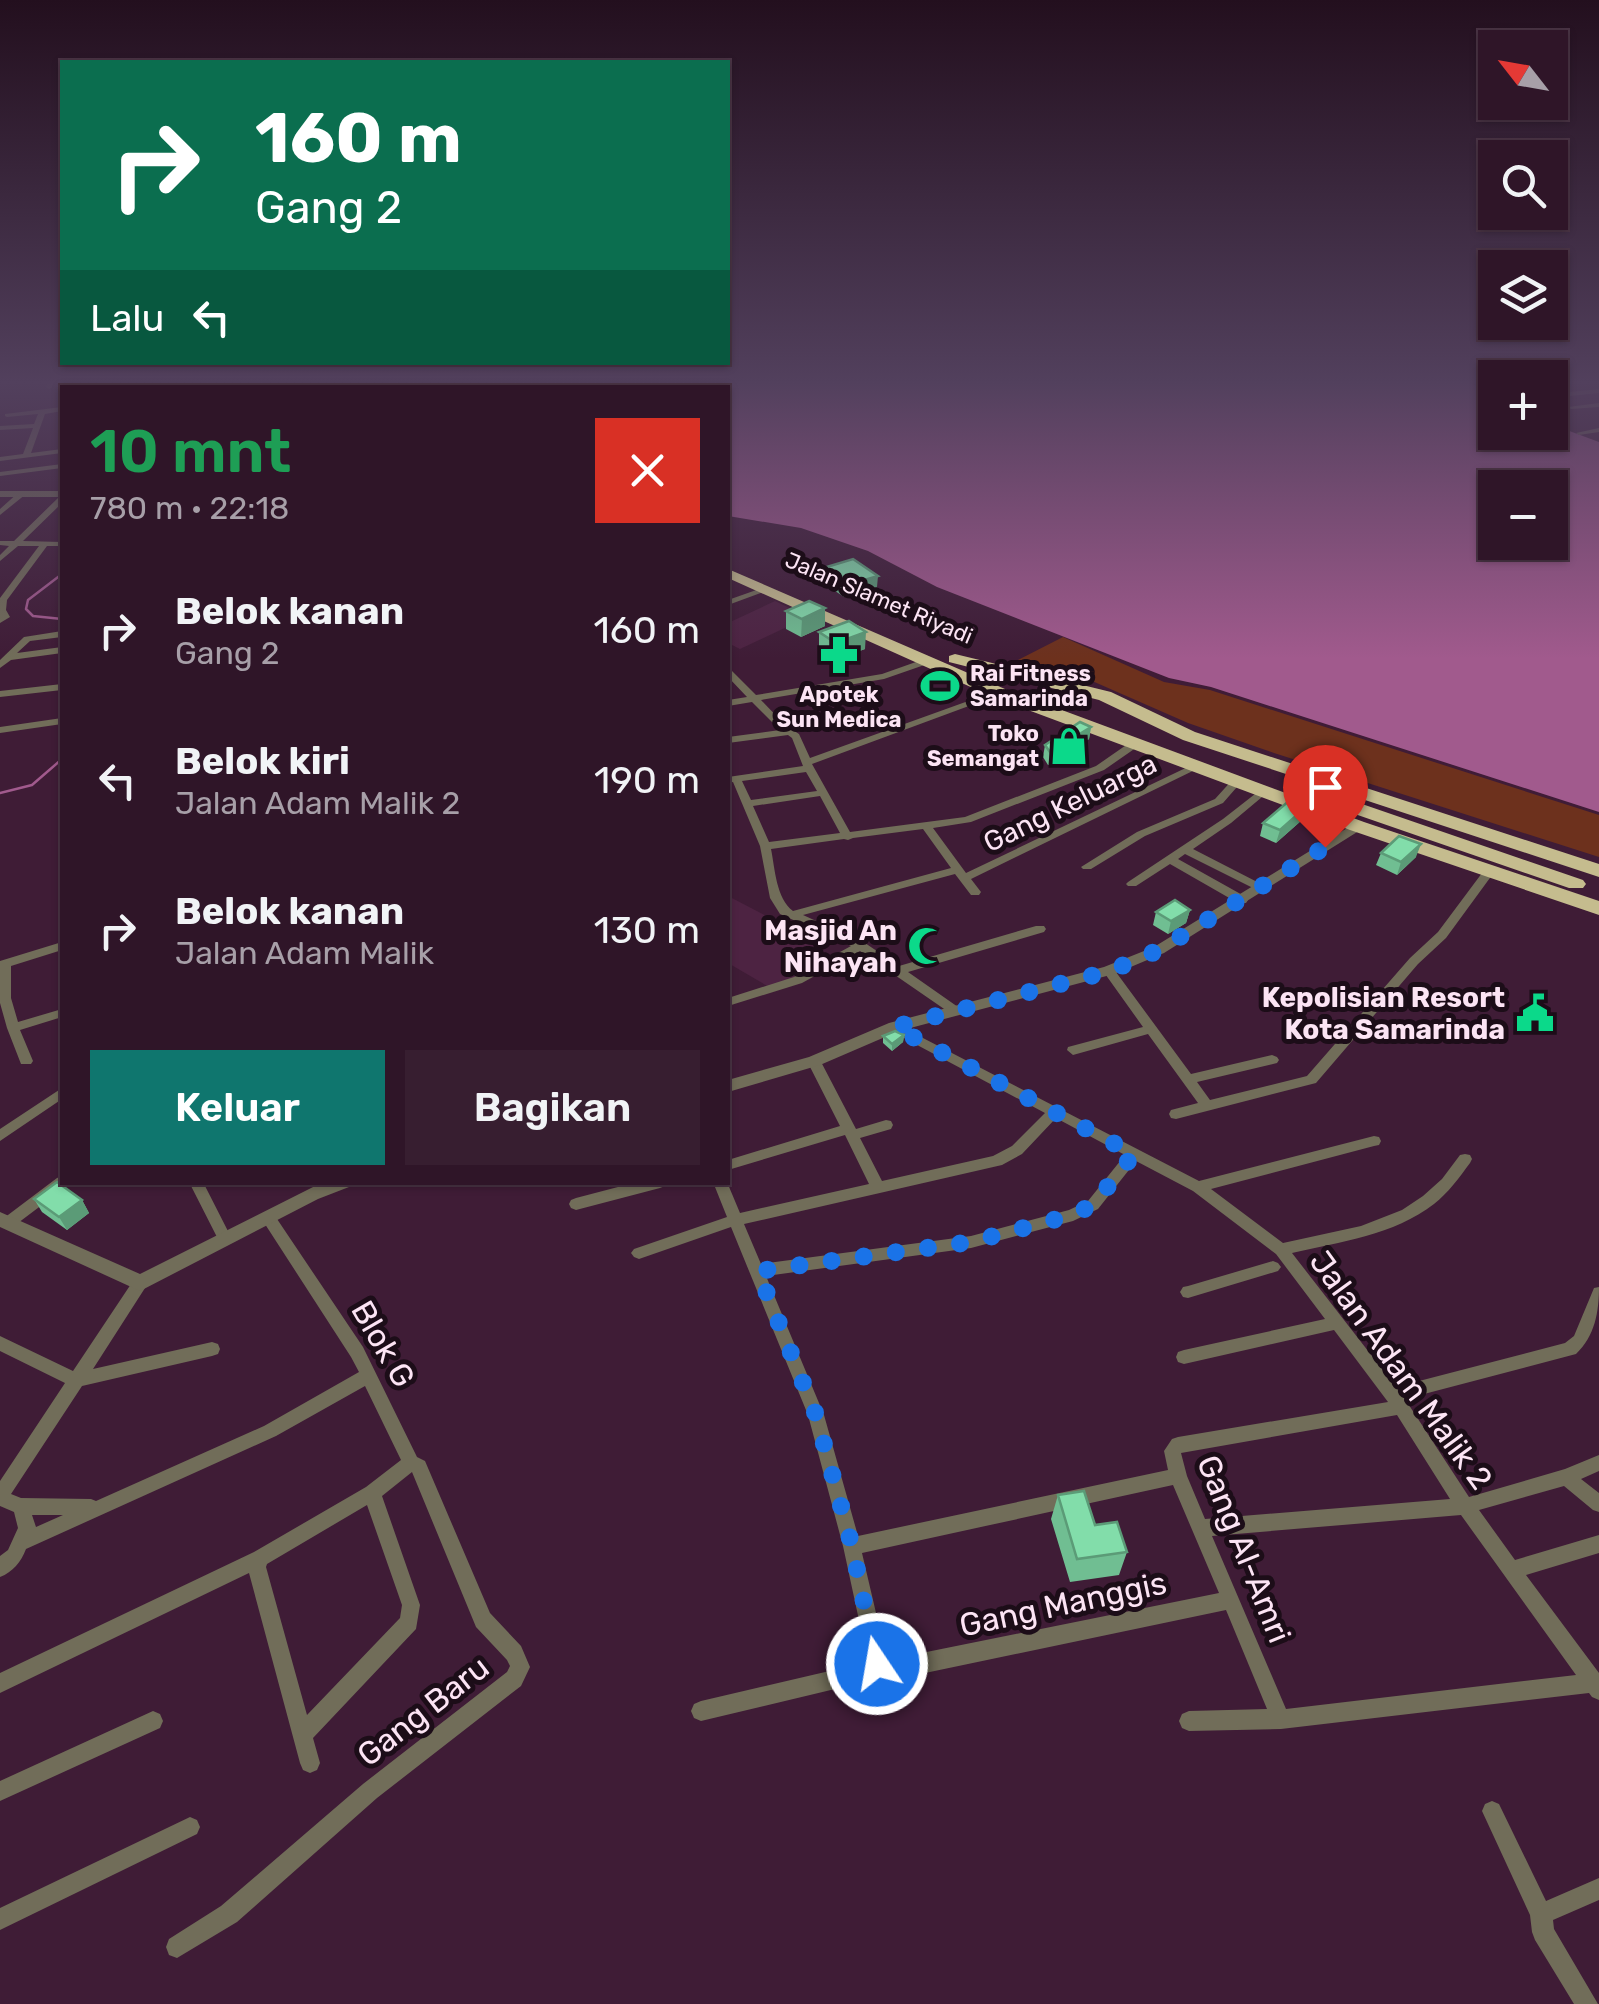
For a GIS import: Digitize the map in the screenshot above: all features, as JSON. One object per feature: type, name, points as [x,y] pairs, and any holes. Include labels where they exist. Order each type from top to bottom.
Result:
[{"type":"highway","name":"Jalan Slamet Riyadi","points":[[730,561],[855,619],[961,661],[1090,691],[1190,736],[1599,875]]},
{"type":"highway","name":"Jalan Slamet Riyadi","points":[[730,574],[998,693],[1357,826],[1599,908]]},
{"type":"highway","points":[[1078,723],[1074,706],[1085,702],[1130,708]]},
{"type":"highway","name":"Jalan Slamet Riyadi","points":[[1130,708],[1152,726],[1220,758],[1599,892]]},
{"type":"street","points":[[0,494],[60,496]]},
{"type":"street","points":[[0,513],[22,494]]},
{"type":"street","points":[[0,559],[60,498]]},
{"type":"street","points":[[0,543],[60,544]]},
{"type":"street","points":[[2,619],[3,600],[45,544]]},
{"type":"street","points":[[730,601],[765,590]]},
{"type":"street","points":[[0,666],[30,638],[60,634]]},
{"type":"street","points":[[10,657],[60,650]]},
{"type":"street","points":[[730,703],[884,676],[930,660]]},
{"type":"street","points":[[730,674],[792,732],[848,837]]},
{"type":"street","points":[[0,694],[60,686]]},
{"type":"street","points":[[954,1010],[861,946],[791,915],[779,905],[764,846],[732,779],[808,765],[998,693]]},
{"type":"street","points":[[0,730],[59,724]]},
{"type":"street","points":[[730,740],[792,732]]},
{"type":"street","points":[[764,846],[968,820],[1100,768],[1136,743]]},
{"type":"street","name":"Gang Keluarga","points":[[791,915],[961,874],[1198,766]]},
{"type":"street","points":[[1087,867],[1143,833],[1219,801],[1238,780]]},
{"type":"street","points":[[1132,884],[1264,790]]},
{"type":"street","points":[[746,804],[822,793]]},
{"type":"street","points":[[730,1085],[814,1061],[894,1027],[1110,971],[1159,950],[1357,826]]},
{"type":"street","points":[[927,827],[974,892]]},
{"type":"street","points":[[1185,849],[1261,888]]},
{"type":"street","points":[[1170,859],[1242,900]]},
{"type":"street","points":[[1176,1114],[1311,1080],[1414,961],[1442,935],[1489,871]]},
{"type":"street","points":[[898,971],[1040,929]]},
{"type":"street","points":[[730,1001],[798,980],[861,946]]},
{"type":"street","points":[[26,1061],[5,998],[2,964],[60,947]]},
{"type":"street","points":[[1110,971],[1208,1107]]},
{"type":"street","points":[[13,1028],[60,1014]]},
{"type":"street","name":"Jalan Adam Malik 2","points":[[894,1027],[1198,1188],[1281,1261],[1337,1323],[1397,1401],[1465,1506],[1597,1685]]},
{"type":"street","points":[[1073,1050],[1152,1029]]},
{"type":"street","points":[[1188,1080],[1272,1060]]},
{"type":"street","points":[[814,1061],[878,1187]]},
{"type":"street","points":[[0,1136],[60,1094]]},
{"type":"street","points":[[640,1254],[734,1220],[997,1161],[1017,1150],[1055,1111]]},
{"type":"street","points":[[730,1164],[886,1124]]},
{"type":"street","points":[[1198,1188],[1374,1141]]},
{"type":"street","points":[[758,1271],[971,1242],[1072,1215],[1093,1205],[1134,1154]]},
{"type":"street","points":[[1188,1292],[1415,1212],[1444,1190],[1465,1159]]},
{"type":"street","points":[[4,1221],[60,1183]]},
{"type":"street","points":[[197,1185],[224,1240]]},
{"type":"street","points":[[99,1507],[22,1506],[0,1497],[140,1283],[337,1185]]},
{"type":"street","points":[[576,1204],[649,1185]]},
{"type":"street","points":[[721,1185],[816,1415],[852,1546],[877,1664],[882,1668]]},
{"type":"street","name":"Blok G","points":[[268,1217],[369,1375],[411,1463]]},
{"type":"street","points":[[4,1221],[140,1283]]},
{"type":"street","points":[[1397,1401],[1570,1349],[1580,1340],[1599,1293]]},
{"type":"street","points":[[1184,1357],[1337,1323]]},
{"type":"street","points":[[0,1343],[75,1380],[212,1349]]},
{"type":"street","points":[[0,1568],[23,1542],[270,1432],[369,1375]]},
{"type":"street","name":"Gang Al-Amri","points":[[1281,1719],[1178,1476],[1172,1451],[1178,1446],[1397,1401]]},
{"type":"street","points":[[0,1683],[260,1558],[372,1493],[411,1463]]},
{"type":"street","name":"Gang Baru","points":[[177,1946],[230,1914],[370,1791],[514,1679],[519,1671],[514,1654],[483,1620],[419,1467],[411,1463]]},
{"type":"street","points":[[1203,1528],[1465,1506],[1566,1477],[1599,1463]]},
{"type":"street","points":[[852,1546],[1178,1476]]},
{"type":"street","points":[[1566,1477],[1599,1504]]},
{"type":"street","points":[[302,1735],[409,1622],[412,1605],[372,1493]]},
{"type":"street","points":[[22,1506],[27,1528],[23,1542]]},
{"type":"street","points":[[1513,1570],[1599,1544]]},
{"type":"street","points":[[260,1558],[257,1567],[310,1764]]},
{"type":"street","name":"Gang Manggis","points":[[701,1711],[882,1668],[887,1671],[1232,1600]]},
{"type":"street","points":[[1189,1721],[1281,1719],[1597,1685]]},
{"type":"street","points":[[0,1791],[153,1721]]},
{"type":"street","points":[[1492,1811],[1541,1914],[1542,1932],[1587,2004]]},
{"type":"street","points":[[0,1919],[190,1826]]},
{"type":"street","points":[[1541,1914],[1599,1889]]},
{"type":"shaded area","points":[[730,473],[1478,473],[1478,560],[1568,560],[1568,473],[1599,473],[1599,812],[1211,687],[1169,678],[937,587],[868,551],[801,528],[730,516]]},
{"type":"shaded area","points":[[775,601],[808,617],[740,649],[730,644],[730,622]]},
{"type":"shaded area","points":[[1063,637],[1164,682],[1210,690],[1599,815],[1599,857],[1188,723],[1083,677],[1014,662]]},
{"type":"shaded area","points":[[730,897],[816,942],[804,954],[817,960],[788,983],[769,987],[730,964]]},
{"type":"building","points":[[853,559],[878,576],[844,586],[820,569]]},
{"type":"building","points":[[809,601],[825,608],[802,619],[786,611]]},
{"type":"building","points":[[849,621],[866,632],[836,643],[819,632]]},
{"type":"building","points":[[1080,722],[1091,727],[1050,752],[1045,745]]},
{"type":"building","points":[[1290,800],[1306,807],[1280,830],[1263,823]]},
{"type":"building","points":[[1399,836],[1421,844],[1401,862],[1381,853]]},
{"type":"building","points":[[1175,900],[1190,910],[1171,921],[1156,912]]},
{"type":"building","points":[[895,1031],[904,1035],[892,1044],[883,1036]]},
{"type":"building","points":[[57,1182],[82,1200],[59,1217],[34,1199]]},
{"type":"building","points":[[1084,1491],[1095,1525],[1117,1522],[1127,1552],[1077,1559],[1058,1495]]},
{"type":"waterway","points":[[60,576],[28,600],[26,609],[33,616],[60,619]]},
{"type":"waterway","points":[[0,793],[32,785],[60,761]]},
{"type":"place","name":"Apotek Sun Medica","points":[[839,655]]},
{"type":"place","name":"Rai Fitness Samarinda","points":[[940,686]]},
{"type":"place","name":"Toko Semangat","points":[[1069,746]]},
{"type":"place","name":"Masjid An Nihayah","points":[[927,946]]},
{"type":"place","name":"Kepolisian Resort Kota Samarinda","points":[[1535,1013]]},
{"type":"route","points":[[877,1664],[852,1546],[816,1415],[758,1271],[971,1242],[1085,1211],[1134,1154],[894,1027],[1110,971],[1200,927],[1325,847]]}]
